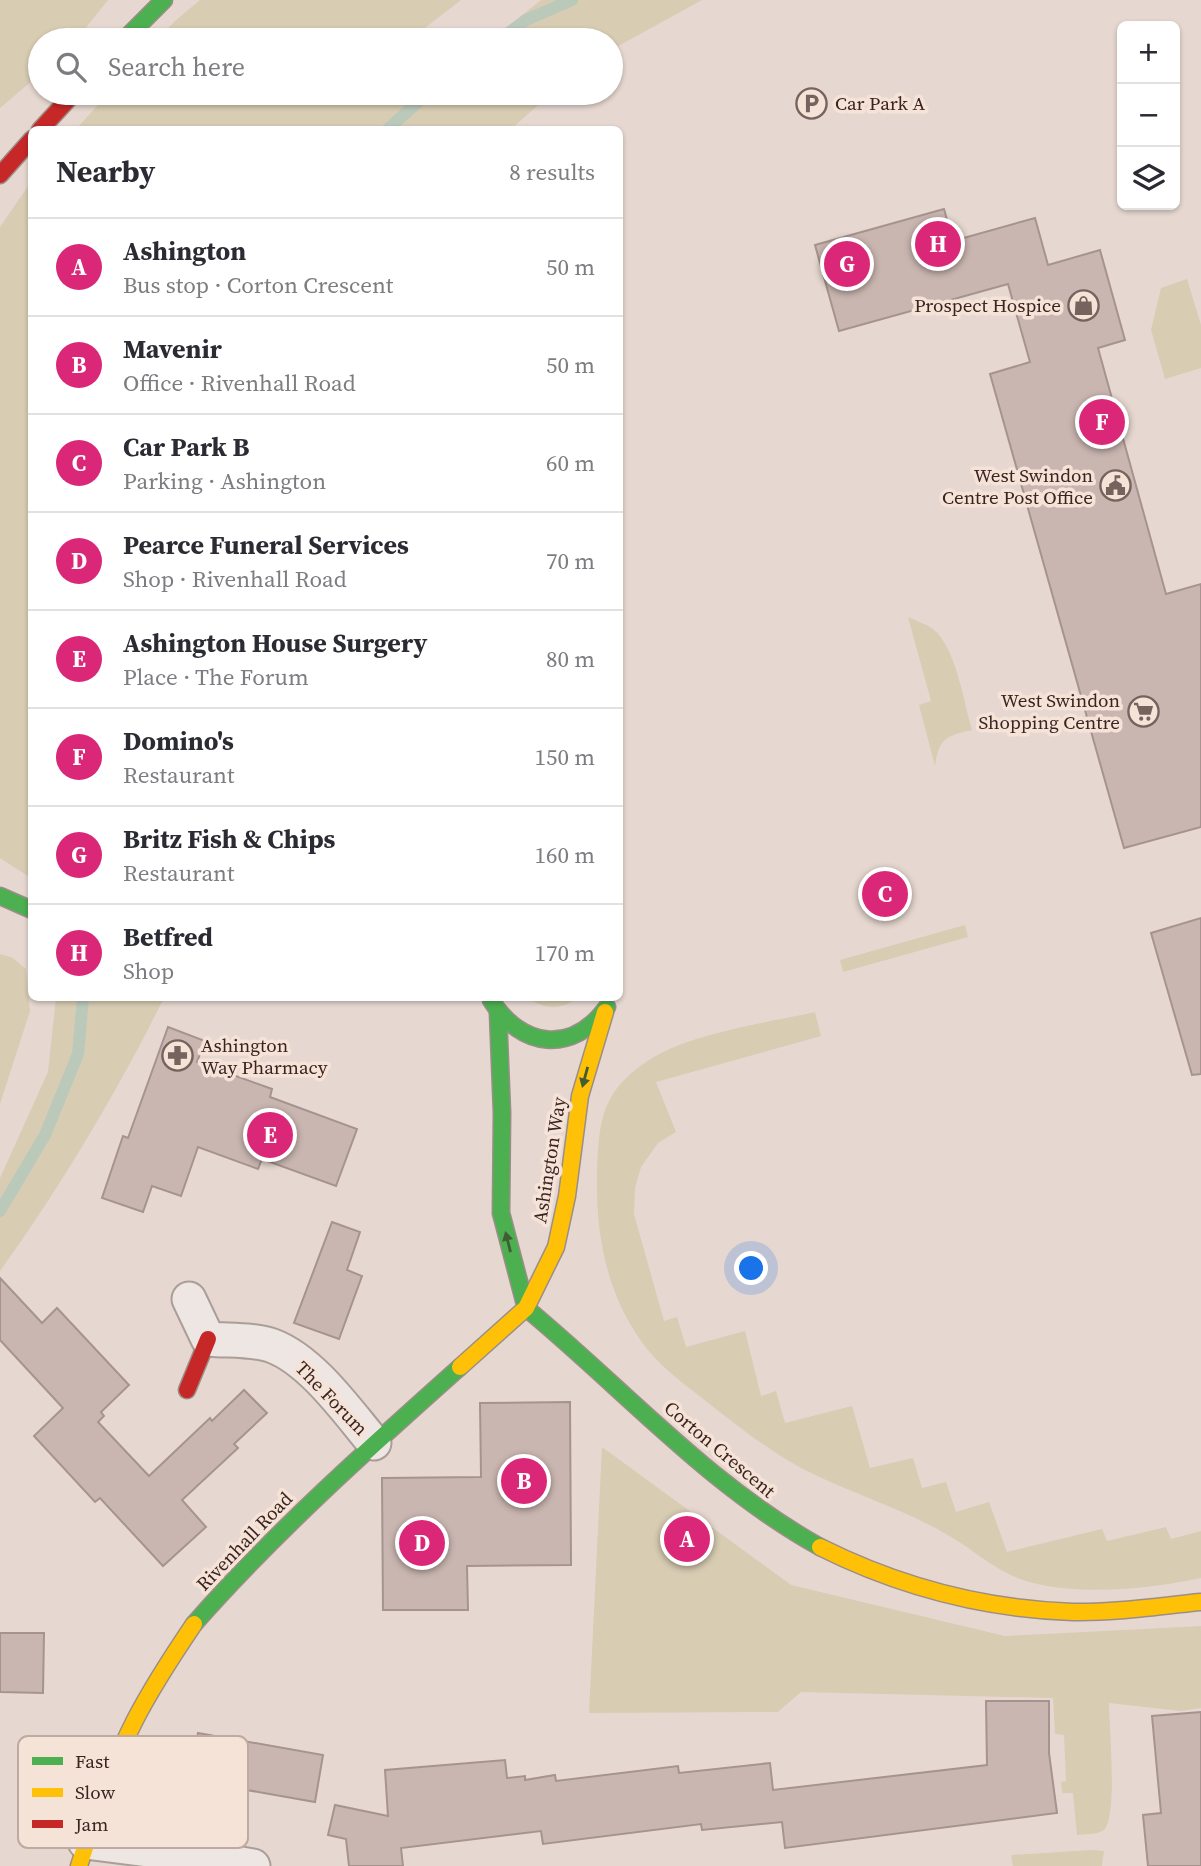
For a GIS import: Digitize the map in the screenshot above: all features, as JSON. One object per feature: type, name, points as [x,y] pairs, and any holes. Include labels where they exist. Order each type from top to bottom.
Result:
[{"type":"street","points":[[136,28],[164,0]]},
{"type":"street","points":[[44,126],[63,105]]},
{"type":"street","points":[[0,175],[28,144]]},
{"type":"street","points":[[0,896],[28,908]]},
{"type":"street","points":[[490,1003],[518,1031],[530,1037],[551,1041],[572,1038],[590,1027],[609,1005]]},
{"type":"street","name":"Ashington Way","points":[[490,1003],[502,1113],[501,1213],[526,1308]]},
{"type":"street","name":"Ashington Way","points":[[526,1308],[556,1247],[567,1196],[580,1096],[609,1005]]},
{"type":"street","points":[[187,1390],[208,1339],[189,1299]]},
{"type":"street","name":"Rivenhall Road","points":[[128,1736],[164,1668],[194,1623],[270,1541],[374,1443],[526,1308]]},
{"type":"street","name":"Corton Crescent","points":[[526,1308],[571,1344],[658,1426],[751,1505],[841,1558],[906,1582],[955,1595],[1029,1609],[1073,1612],[1201,1602]]},
{"type":"street","name":"The Forum","points":[[208,1339],[272,1345],[291,1356],[336,1398],[374,1443]]},
{"type":"street","points":[[82,1854],[190,1855],[253,1866]]},
{"type":"shaded area","points":[[0,0],[108,0],[86,28],[28,28],[28,84],[0,108]]},
{"type":"shaded area","points":[[200,0],[461,0],[425,28],[168,28]]},
{"type":"shaded area","points":[[541,0],[702,0],[623,43],[623,28],[506,28]]},
{"type":"shaded area","points":[[98,105],[538,105],[514,126],[79,126]]},
{"type":"shaded area","points":[[28,186],[28,876],[0,858],[0,227]]},
{"type":"shaded area","points":[[1187,279],[1201,325],[1201,368],[1165,379],[1151,330],[1161,288]]},
{"type":"shaded area","points":[[908,617],[933,629],[948,649],[972,730],[945,740],[939,749],[935,766],[919,705],[931,701]]},
{"type":"shaded area","points":[[965,925],[968,937],[843,972],[840,960]]},
{"type":"shaded area","points":[[0,954],[13,958],[26,969],[30,1011],[0,1104]]},
{"type":"shaded area","points":[[56,1001],[162,1001],[88,1138],[0,1271],[0,1178],[48,1072]]},
{"type":"shaded area","points":[[534,1001],[572,1001],[553,1007]]},
{"type":"shaded area","points":[[815,1012],[821,1036],[656,1082],[676,1132],[658,1143],[641,1167],[635,1188],[634,1214],[664,1321],[677,1317],[686,1347],[745,1331],[761,1396],[776,1391],[785,1423],[852,1406],[870,1468],[913,1458],[922,1488],[946,1482],[956,1512],[989,1502],[1007,1552],[1102,1529],[1107,1541],[1166,1527],[1171,1539],[1201,1531],[1201,1578],[1136,1588],[1088,1590],[1043,1585],[1012,1576],[929,1525],[821,1478],[777,1453],[677,1379],[641,1341],[611,1282],[601,1241],[597,1176],[599,1140],[605,1110],[620,1084],[649,1060],[666,1051],[729,1030]]},
{"type":"shaded area","points":[[602,1447],[791,1585],[1005,1636],[1201,1626],[1201,1708],[1181,1711],[1109,1703],[1112,1790],[1108,1822],[1101,1832],[1077,1835],[1073,1793],[1062,1793],[1061,1782],[1066,1781],[1064,1735],[1055,1734],[1053,1698],[801,1692],[778,1712],[589,1713]]},
{"type":"shaded area","points":[[1104,1851],[1102,1866],[1013,1866],[1011,1855]]},
{"type":"building","points":[[944,209],[953,241],[1035,218],[1048,265],[1100,250],[1125,340],[1098,348],[1166,594],[1201,584],[1201,827],[1124,848],[990,374],[1030,362],[1008,284],[839,331],[815,245]]},
{"type":"building","points":[[1201,918],[1201,1074],[1192,1075],[1151,933]]},
{"type":"building","points":[[168,1027],[205,1041],[197,1062],[272,1089],[270,1097],[357,1129],[336,1186],[262,1159],[258,1169],[198,1147],[181,1196],[152,1186],[143,1212],[102,1198],[123,1136],[128,1138]]},
{"type":"building","points":[[332,1222],[360,1232],[347,1270],[362,1276],[339,1339],[294,1323]]},
{"type":"building","points":[[0,1278],[42,1323],[57,1308],[129,1385],[101,1412],[104,1416],[98,1422],[149,1476],[244,1390],[267,1413],[234,1444],[238,1448],[182,1500],[206,1527],[163,1566],[100,1498],[95,1502],[34,1436],[63,1408],[0,1340]]},
{"type":"building","points":[[570,1402],[571,1565],[467,1566],[468,1610],[383,1610],[382,1478],[481,1477],[480,1403]]},
{"type":"building","points":[[0,1633],[44,1633],[43,1693],[0,1692]]},
{"type":"building","points":[[986,1701],[1049,1701],[1049,1753],[1057,1813],[785,1848],[782,1822],[702,1830],[701,1824],[543,1844],[541,1831],[401,1848],[403,1866],[349,1866],[346,1839],[328,1835],[335,1805],[388,1816],[385,1770],[505,1760],[507,1778],[525,1776],[525,1780],[555,1775],[556,1781],[678,1766],[679,1773],[770,1763],[773,1790],[987,1765]]},
{"type":"building","points":[[1201,1712],[1201,1866],[1148,1866],[1143,1815],[1161,1813],[1152,1716]]},
{"type":"building","points":[[248,1742],[323,1755],[315,1802],[248,1790]]},
{"type":"waterway","points":[[515,28],[526,20],[572,0]]},
{"type":"waterway","points":[[391,126],[415,105]]},
{"type":"waterway","points":[[0,1211],[45,1135],[78,1054],[83,1001]]},
{"type":"traffic: fast","points":[[136,28],[164,0]]},
{"type":"traffic: fast","points":[[0,896],[28,908]]},
{"type":"traffic: fast","points":[[492,1001],[517,1028],[547,1040],[563,1039],[578,1033],[607,1007]]},
{"type":"traffic: fast","points":[[498,1013],[502,1113],[501,1213],[526,1308]]},
{"type":"traffic: fast","points":[[526,1308],[704,1465],[779,1522],[820,1547]]},
{"type":"traffic: fast","points":[[194,1624],[290,1523],[460,1367]]},
{"type":"traffic: slow","points":[[460,1367],[526,1308],[556,1247],[567,1196],[580,1096],[605,1012]]},
{"type":"traffic: slow","points":[[820,1547],[911,1584],[1007,1606],[1089,1612],[1201,1602]]},
{"type":"traffic: slow","points":[[127,1736],[156,1683],[194,1624]]},
{"type":"traffic: slow","points":[[79,1866],[85,1848]]},
{"type":"traffic: jam","points":[[44,126],[63,105]]},
{"type":"traffic: jam","points":[[0,175],[28,144]]},
{"type":"traffic: jam","points":[[187,1390],[208,1339]]},
{"type":"place","name":"Car Park A","points":[[812,103]]},
{"type":"place","name":"Betfred","points":[[938,244]]},
{"type":"place","name":"Britz Fish & Chips","points":[[847,264]]},
{"type":"place","name":"Prospect Hospice","points":[[1084,305]]},
{"type":"place","name":"Domino's","points":[[1102,422]]},
{"type":"place","name":"West Swindon Centre Post Office","points":[[1116,486]]},
{"type":"place","name":"West Swindon Shopping Centre","points":[[1143,711]]},
{"type":"place","name":"Car Park B","points":[[885,894]]},
{"type":"place","name":"Ashington Way Pharmacy","points":[[178,1056]]},
{"type":"place","name":"Ashington House Surgery","points":[[270,1135]]},
{"type":"place","name":"Mavenir","points":[[524,1481]]},
{"type":"place","name":"Ashington","points":[[687,1539]]},
{"type":"place","name":"Pearce Funeral Services","points":[[422,1543]]}]
